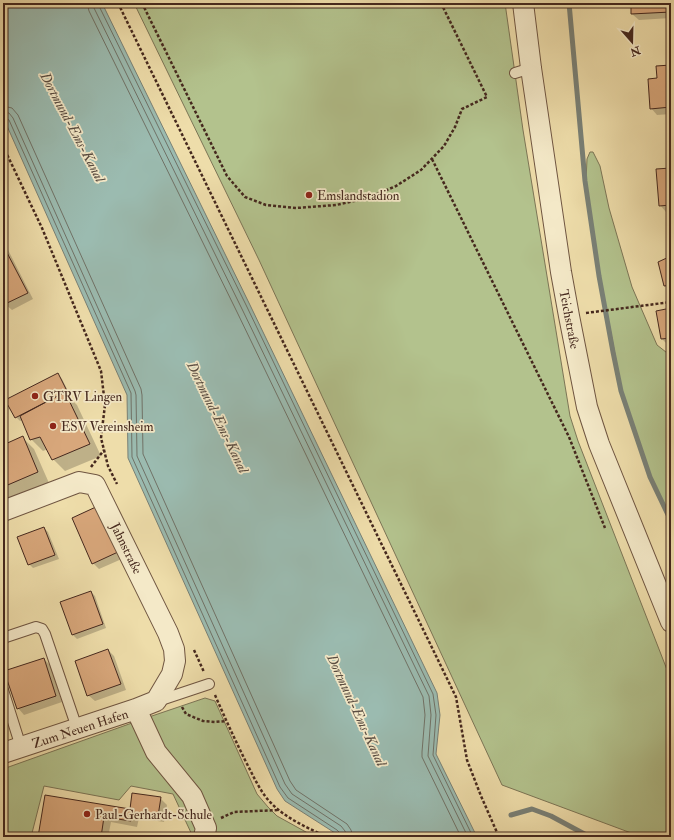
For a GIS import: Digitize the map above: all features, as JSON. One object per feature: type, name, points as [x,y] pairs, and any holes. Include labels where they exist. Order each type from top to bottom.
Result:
[{"type":"street","name":"Teichstraße","points":[[523,3],[523,70],[587,407],[599,444],[671,622]]},
{"type":"street","name":"Jahnstraße","points":[[3,510],[79,482],[95,485],[174,648],[175,661],[172,674],[156,701]]},
{"type":"street","name":"Zum Neuen Hafen","points":[[12,750],[156,701]]},
{"type":"street","points":[[136,709],[156,752],[192,796],[205,832]]},
{"type":"lane","points":[[3,638],[36,627],[42,629],[77,728]]},
{"type":"lane","points":[[156,701],[209,684]]},
{"type":"lane","points":[[3,690],[12,750]]},
{"type":"path","points":[[118,3],[456,697],[467,760],[499,837]]},
{"type":"path","points":[[142,3],[227,176],[245,197],[266,205],[296,208],[336,205],[368,198],[396,186],[421,170],[444,146],[455,127],[462,109],[487,96],[441,3]]},
{"type":"path","points":[[3,146],[42,228],[101,371],[105,405],[101,438],[108,466],[118,487]]},
{"type":"path","points":[[432,159],[569,437],[606,528]]},
{"type":"path","points":[[592,312],[671,302]]},
{"type":"path","points":[[193,648],[226,721],[261,791],[272,804],[297,822],[327,837]]},
{"type":"path","points":[[176,695],[186,714],[203,721],[226,721]]},
{"type":"path","points":[[205,832],[214,822],[234,812],[280,810]]},
{"type":"green space","points":[[134,3],[505,3],[523,130],[570,416],[578,441],[671,680],[671,837],[642,837],[502,785],[259,260]]},
{"type":"green space","points":[[590,152],[593,152],[600,166],[609,208],[632,287],[657,345],[671,356],[671,519],[651,477],[622,391],[600,276],[586,181],[587,159]]},
{"type":"green space","points":[[205,698],[215,701],[257,794],[277,816],[315,837],[193,837],[173,794],[131,786],[119,800],[44,786],[31,837],[13,837],[3,835],[3,769]]},
{"type":"water","name":"Dortmund-Ems-Kanal","points":[[3,3],[102,3],[250,305],[437,693],[440,715],[436,754],[477,837],[339,837],[285,801],[277,789],[128,458],[127,395],[3,117]]},
{"type":"building","points":[[631,3],[671,3],[671,12],[631,14]]},
{"type":"building","points":[[667,34],[671,34],[671,49],[669,49]]},
{"type":"building","points":[[671,65],[671,107],[650,109],[648,79],[657,78],[656,66]]},
{"type":"building","points":[[671,168],[671,205],[659,206],[656,169]]},
{"type":"building","points":[[3,245],[28,293],[5,304],[3,301]]},
{"type":"building","points":[[671,256],[671,285],[664,286],[658,262]]},
{"type":"building","points":[[671,308],[671,338],[661,339],[656,311]]},
{"type":"building","name":"GTRV Lingen","points":[[58,373],[67,391],[15,418],[5,400]]},
{"type":"building","name":"ESV Vereinsheim","points":[[65,392],[90,444],[52,460],[40,437],[30,440],[20,416]]},
{"type":"building","points":[[23,436],[38,472],[3,487],[3,445]]},
{"type":"building","points":[[98,506],[118,552],[92,564],[72,518]]},
{"type":"building","points":[[44,527],[55,555],[28,565],[17,537]]},
{"type":"building","points":[[91,591],[103,624],[72,635],[60,602]]},
{"type":"building","points":[[108,649],[121,684],[87,696],[75,661]]},
{"type":"building","points":[[44,658],[56,696],[17,709],[4,671]]},
{"type":"building","name":"Paul-Gerhardt-Schule","points":[[132,793],[161,797],[158,816],[132,812],[131,821],[104,817],[101,837],[38,837],[45,795],[130,809]]},
{"type":"waterway","points":[[569,3],[585,181],[599,276],[613,352],[621,391],[650,477],[671,521]]},
{"type":"waterway","points":[[511,815],[532,809],[551,816],[590,837]]},
{"type":"place","name":"Emslandstadion","points":[[309,195]]},
{"type":"place","name":"GTRV Lingen","points":[[35,396]]},
{"type":"place","name":"ESV Vereinsheim","points":[[53,426]]},
{"type":"place","name":"Paul-Gerhardt-Schule","points":[[87,814]]}]
